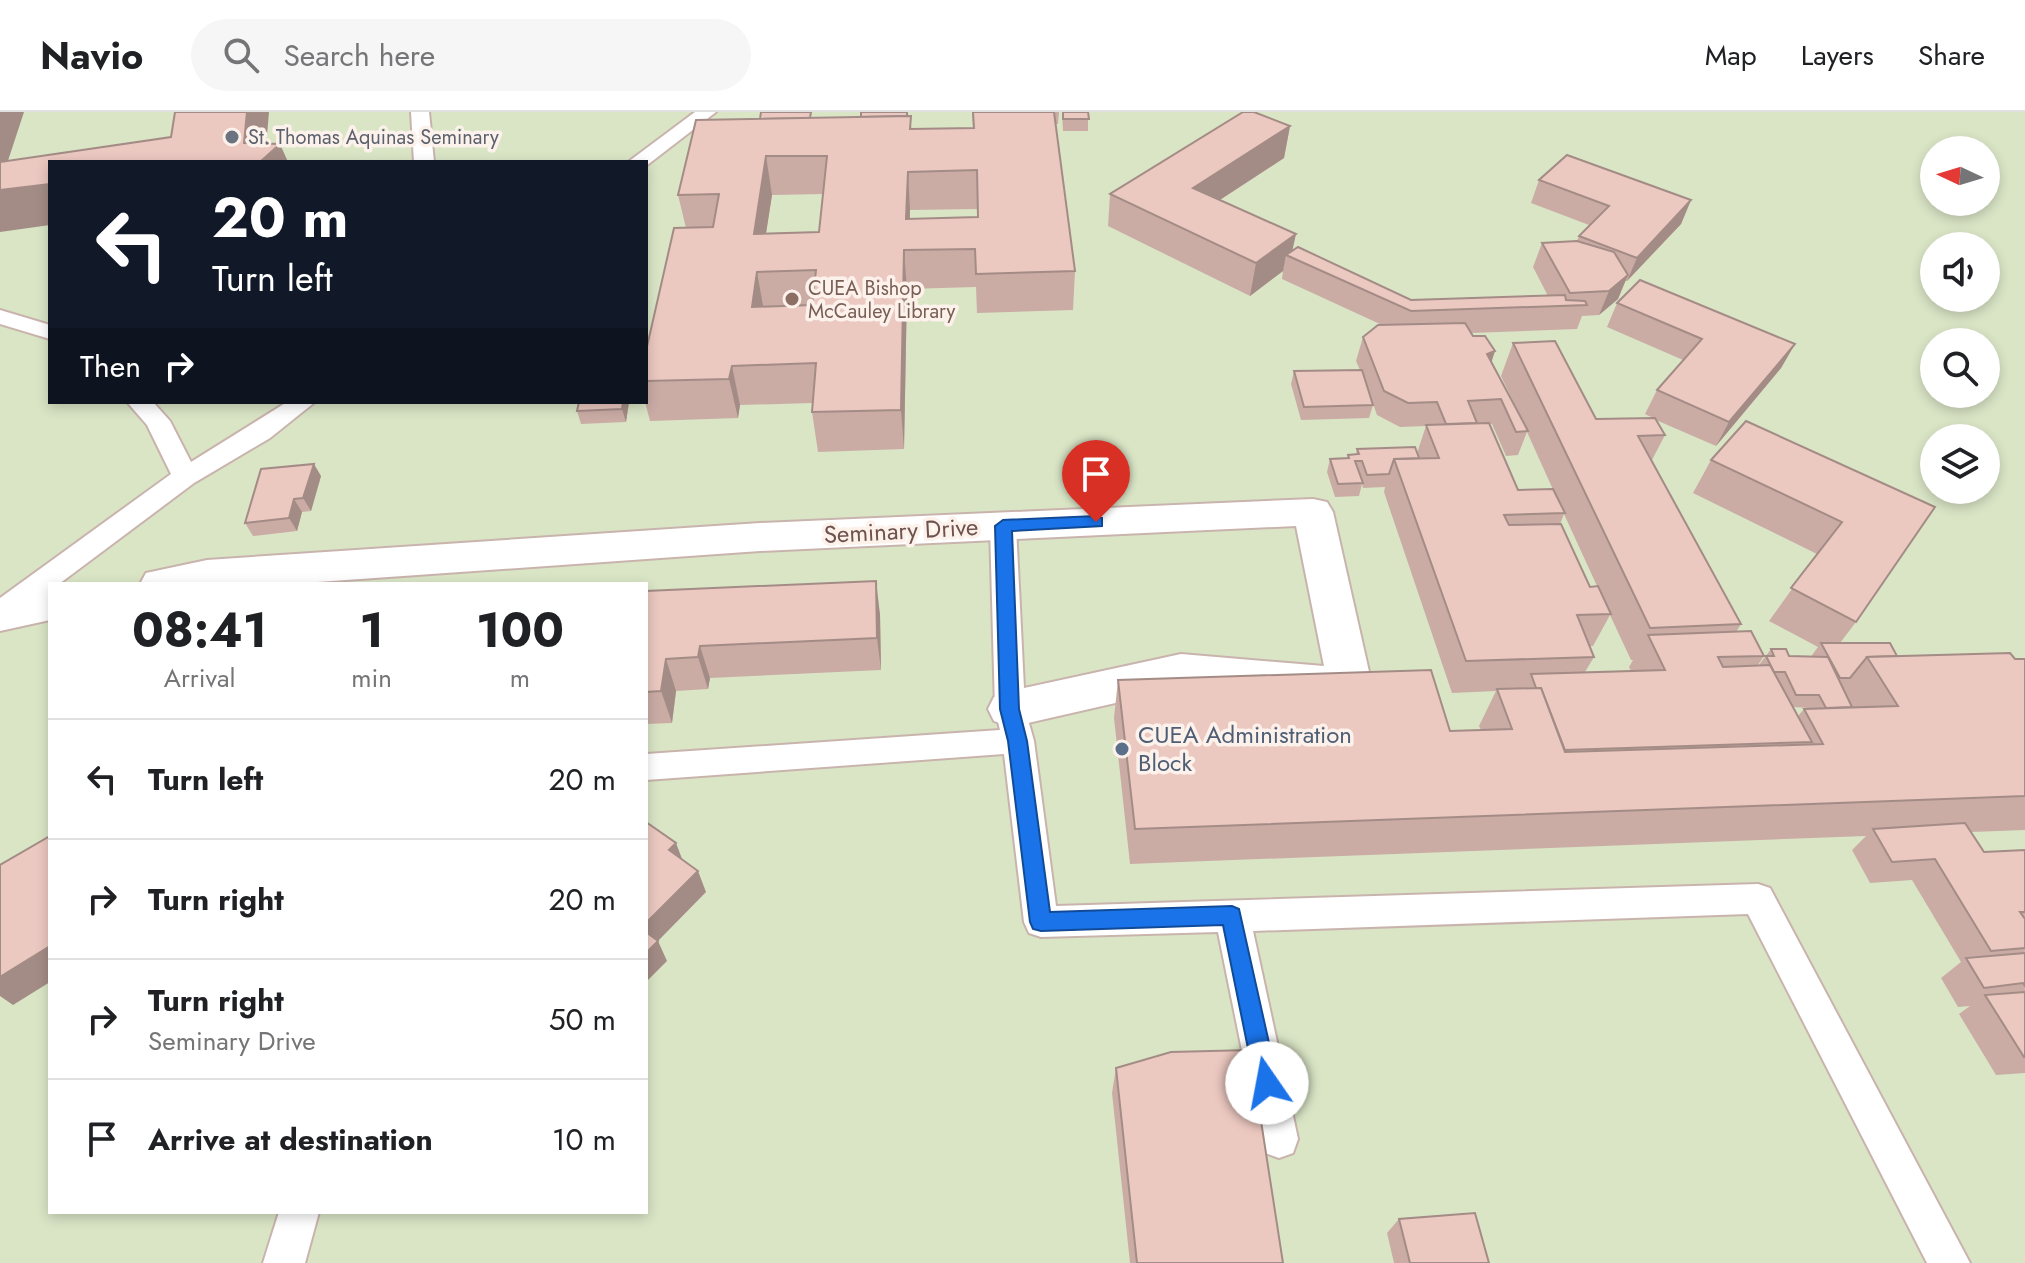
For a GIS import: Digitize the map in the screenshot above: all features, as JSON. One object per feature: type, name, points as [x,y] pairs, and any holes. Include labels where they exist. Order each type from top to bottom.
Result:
[{"type":"street","name":"Seminary Drive","points":[[175,582],[239,573],[760,537],[1313,512],[1350,685],[1181,671],[1014,725]]},
{"type":"street","points":[[0,614],[48,605]]},
{"type":"lane","points":[[420,112],[424,160]]},
{"type":"lane","points":[[641,160],[707,112]]},
{"type":"lane","points":[[0,317],[48,331]]},
{"type":"lane","points":[[141,404],[158,421],[185,477]]},
{"type":"lane","points":[[0,614],[185,477],[261,432],[300,404]]},
{"type":"lane","points":[[1003,526],[1014,725],[1041,922],[1758,899],[1949,1263]]},
{"type":"lane","points":[[648,767],[1014,725]]},
{"type":"lane","points":[[1232,915],[1279,1139]]},
{"type":"lane","points":[[284,1263],[298,1214]]},
{"type":"green space","points":[[0,112],[2025,112],[2025,1263],[0,1263]]},
{"type":"building","points":[[175,112],[247,112],[244,143],[280,144],[262,160],[48,160],[48,184],[0,190],[0,162],[171,137]]},
{"type":"building","points":[[761,112],[811,112],[810,118],[760,119]]},
{"type":"building","points":[[861,112],[907,112],[907,116],[861,117]]},
{"type":"building","name":"CUEA Bishop McCauley Library","points":[[973,112],[1054,112],[1075,271],[976,274],[975,249],[904,250],[901,410],[812,412],[816,363],[732,366],[729,379],[648,381],[648,342],[674,228],[713,227],[719,194],[678,195],[696,120],[911,116],[910,129],[974,128]],"holes":[[[766,156],[827,156],[819,232],[754,234]],[[977,170],[978,217],[906,219],[908,172]],[[816,270],[812,305],[752,307],[757,272]]]},
{"type":"building","points":[[1063,112],[1088,112],[1089,119],[1063,119]]},
{"type":"building","points":[[1243,112],[1254,112],[1290,126],[1193,188],[1296,234],[1256,263],[1110,194]]},
{"type":"building","points":[[1567,155],[1691,200],[1637,258],[1579,236],[1609,206],[1539,180]]},
{"type":"building","points":[[1577,241],[1614,252],[1628,275],[1609,291],[1570,293],[1542,243]]},
{"type":"building","points":[[1298,247],[1411,300],[1565,295],[1566,300],[1585,301],[1587,305],[1411,311],[1286,255]]},
{"type":"building","points":[[1640,280],[1795,344],[1729,422],[1657,390],[1702,339],[1617,303]]},
{"type":"building","points":[[1465,323],[1473,336],[1485,336],[1495,351],[1487,354],[1528,431],[1516,432],[1501,399],[1468,401],[1477,423],[1446,424],[1437,402],[1408,403],[1384,391],[1363,337],[1378,325]]},
{"type":"building","points":[[1555,341],[1596,419],[1655,418],[1665,435],[1638,436],[1741,624],[1650,628],[1513,343]]},
{"type":"building","points":[[1362,370],[1373,405],[1304,407],[1294,371]]},
{"type":"building","points":[[579,404],[623,404],[622,409],[577,411]]},
{"type":"building","points":[[1746,421],[1920,500],[1920,504],[1935,507],[1856,622],[1791,588],[1842,522],[1711,460]]},
{"type":"building","points":[[1489,423],[1518,490],[1553,489],[1565,513],[1504,515],[1509,525],[1561,524],[1590,587],[1598,586],[1611,614],[1577,615],[1594,657],[1466,661],[1394,459],[1439,458],[1426,425]]},
{"type":"building","points":[[1415,447],[1419,458],[1394,459],[1389,474],[1367,475],[1362,461],[1355,461],[1363,483],[1338,484],[1330,459],[1349,458],[1348,455],[1359,454],[1357,449]]},
{"type":"building","points":[[314,464],[303,498],[294,499],[289,518],[245,523],[261,469]]},
{"type":"building","points":[[876,581],[877,638],[700,646],[698,657],[666,659],[661,691],[648,692],[648,591]]},
{"type":"building","points":[[1751,631],[1764,656],[1718,657],[1723,667],[1770,665],[1812,742],[1565,750],[1541,688],[1536,688],[1531,674],[1665,670],[1648,635]]},
{"type":"building","points":[[1821,643],[1890,643],[1897,656],[1867,657],[1850,678],[1840,678]]},
{"type":"building","points":[[1771,649],[1786,649],[1789,656],[1828,657],[1852,707],[1826,708],[1819,695],[1796,695],[1785,672],[1774,672],[1766,656],[1774,656]]},
{"type":"building","points":[[2010,653],[2015,659],[2025,659],[2025,796],[1135,829],[1118,680],[1431,670],[1450,731],[1512,729],[1497,689],[1541,688],[1565,752],[1823,744],[1804,709],[1898,706],[1867,657]]},
{"type":"building","points":[[648,823],[676,843],[669,850],[698,871],[648,921]]},
{"type":"building","points":[[1965,823],[1984,852],[2025,850],[2025,912],[2020,912],[2025,919],[2025,948],[1991,951],[1935,859],[1892,862],[1873,829]]},
{"type":"building","points":[[48,837],[48,947],[0,977],[0,865]]},
{"type":"building","points":[[648,934],[658,941],[648,951]]},
{"type":"building","points":[[2025,953],[2025,986],[2023,983],[1984,988],[1966,958]]},
{"type":"building","points":[[2025,992],[2025,1057],[2024,1057],[1985,995]]},
{"type":"building","points":[[1250,1050],[1283,1263],[1137,1263],[1116,1068],[1171,1052]]},
{"type":"building","points":[[1475,1213],[1489,1263],[1410,1263],[1399,1219]]},
{"type":"place","name":"St. Thomas Aquinas Seminary","points":[[232,137]]},
{"type":"place","name":"CUEA Bishop McCauley Library","points":[[792,299]]},
{"type":"place","name":"CUEA Administration Block","points":[[1122,749]]},
{"type":"route","points":[[1096,522],[1003,526],[1010,709],[1018,741],[1041,922],[1232,915],[1267,1083]]}]
